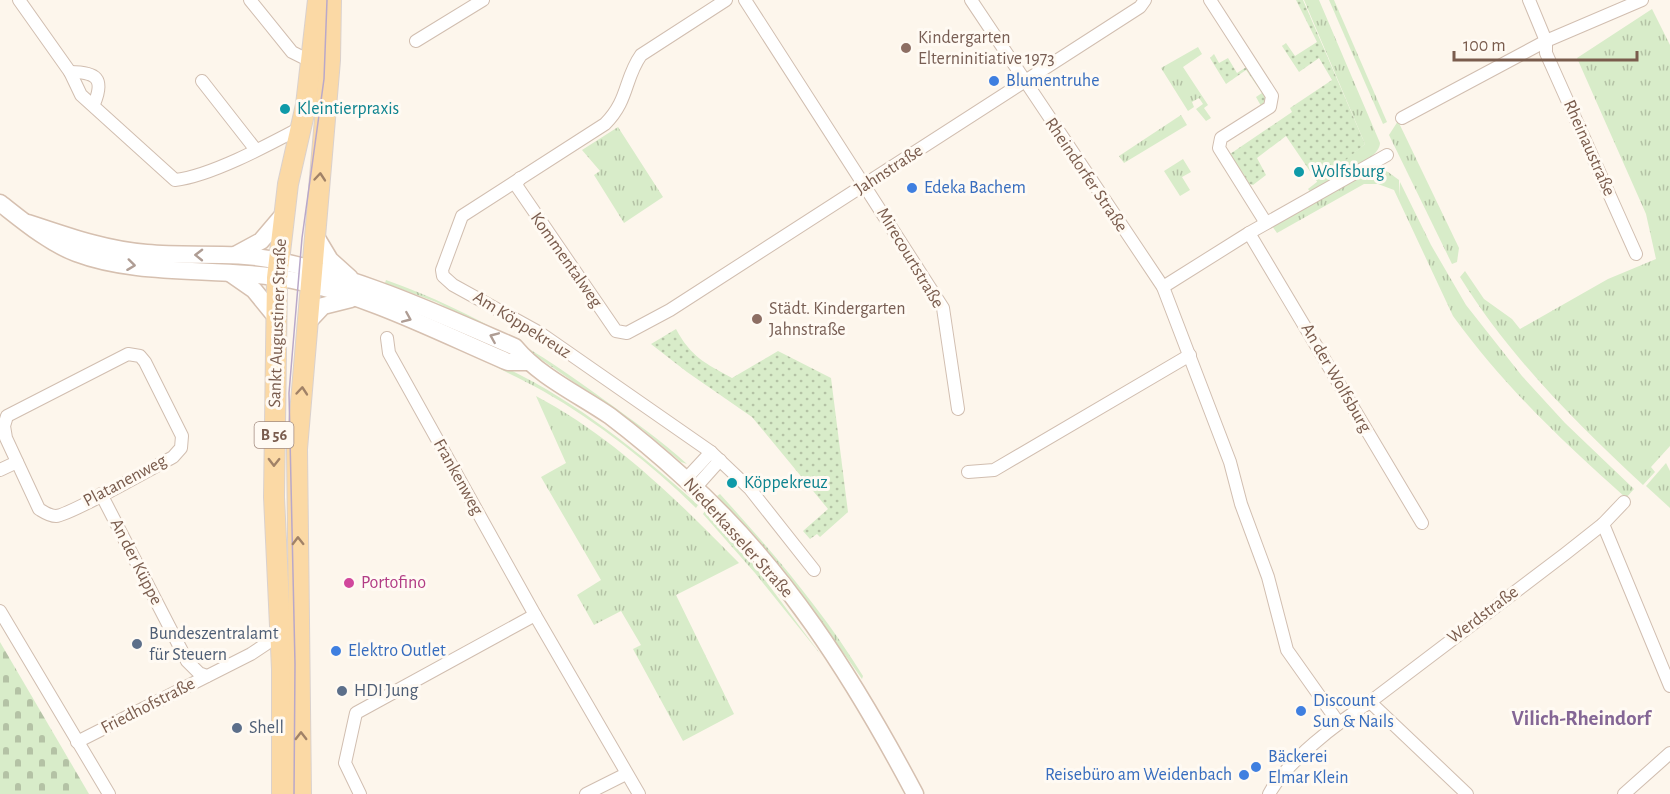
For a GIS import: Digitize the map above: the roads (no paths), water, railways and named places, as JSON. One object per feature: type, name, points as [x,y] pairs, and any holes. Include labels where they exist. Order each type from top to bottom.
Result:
[{"type":"main road","name":"Sankt Augustiner Straße","points":[[282,794],[282,669],[278,627],[274,497],[278,269],[284,214],[294,155],[302,127],[312,62],[318,0]]},
{"type":"main road","name":"Sankt Augustiner Straße","points":[[301,794],[297,449],[330,60],[331,0]]},
{"type":"main road","points":[[0,203],[76,253],[104,260],[137,266],[227,272],[278,269]]},
{"type":"main road","points":[[233,255],[261,241],[284,214]]},
{"type":"main road","points":[[28,223],[103,246],[146,253],[233,255],[278,269]]},
{"type":"main road","points":[[307,323],[324,306],[357,292],[335,266],[315,235]]},
{"type":"main road","name":"Niederkasseler Straße","points":[[278,269],[357,292],[390,311],[508,362],[528,362],[611,417],[690,483],[782,582],[856,688],[915,794]]},
{"type":"main road","points":[[227,272],[254,290],[276,317]]},
{"type":"street","points":[[19,0],[70,72],[76,89],[175,180],[186,179],[256,150],[302,127]]},
{"type":"street","points":[[250,0],[292,52],[312,62]]},
{"type":"street","points":[[416,41],[483,0]]},
{"type":"street","points":[[520,178],[605,124],[624,100],[633,66],[641,55],[726,0]]},
{"type":"street","name":"Mirecourtstraße","points":[[746,0],[943,308],[958,410]]},
{"type":"street","name":"Rheindorfer Straße","points":[[970,0],[1163,287],[1190,355],[1268,577],[1287,650],[1338,722]]},
{"type":"street","name":"Jahnstraße","points":[[627,333],[670,310],[865,185],[1140,7],[1145,0]]},
{"type":"street","points":[[1210,0],[1272,96],[1270,108],[1221,138],[1219,148],[1266,223]]},
{"type":"street","name":"Rheinaustraße","points":[[1529,0],[1546,41],[1546,53],[1636,254]]},
{"type":"street","points":[[1402,118],[1546,41],[1642,0]]},
{"type":"street","points":[[70,72],[91,74],[96,78],[100,89],[94,104]]},
{"type":"street","points":[[202,81],[256,150]]},
{"type":"street","points":[[1163,287],[1249,233],[1387,154]]},
{"type":"street","name":"Kommentalweg","points":[[520,178],[516,185],[534,214],[616,331],[627,333]]},
{"type":"street","name":"Am Köppekreuz","points":[[520,178],[462,216],[442,270],[443,276],[453,285],[540,333],[716,456],[750,489],[814,570]]},
{"type":"street","name":"An der Wolfsburg","points":[[1249,233],[1422,523]]},
{"type":"street","name":"Frankenweg","points":[[387,338],[389,353],[535,615],[639,794]]},
{"type":"street","name":"Platanenweg","points":[[128,354],[142,359],[182,436],[181,448],[173,457],[57,516],[46,514],[39,509],[17,462],[6,438],[4,426],[7,416],[128,354]]},
{"type":"street","points":[[968,472],[994,470],[1190,355]]},
{"type":"street","points":[[690,483],[716,456]]},
{"type":"street","points":[[0,470],[17,462]]},
{"type":"street","name":"An der Küppe","points":[[101,494],[187,661],[199,673],[207,676]]},
{"type":"street","name":"Werdstraße","points":[[1269,794],[1287,770],[1338,722],[1370,702],[1603,524],[1624,502]]},
{"type":"street","points":[[1603,524],[1670,686]]},
{"type":"street","points":[[0,611],[109,794]]},
{"type":"street","points":[[360,794],[345,763],[356,713],[535,615]]},
{"type":"street","name":"Friedhofstraße","points":[[77,742],[251,654],[266,644],[278,627]]},
{"type":"street","points":[[251,654],[266,654],[282,669]]},
{"type":"street","points":[[183,689],[187,661]]},
{"type":"street","points":[[1370,702],[1467,794]]},
{"type":"street","points":[[1624,794],[1670,753]]},
{"type":"street","points":[[586,794],[626,774]]},
{"type":"tram line","points":[[294,794],[295,664],[289,393],[302,238],[324,79],[327,0]]},
{"type":"place","name":"Kindergarten Elterninitiative 1973","points":[[906,48]]},
{"type":"place","name":"Blumentruhe","points":[[994,81]]},
{"type":"place","name":"Kleintierpraxis","points":[[285,109]]},
{"type":"place","name":"Wolfsburg","points":[[1299,172]]},
{"type":"place","name":"Edeka Bachem","points":[[912,188]]},
{"type":"place","name":"Städt. Kindergarten Jahnstraße","points":[[757,319]]},
{"type":"place","name":"Köppekreuz","points":[[732,483]]},
{"type":"place","name":"Portofino","points":[[349,583]]},
{"type":"place","name":"Bundeszentralamt für Steuern","points":[[137,644]]},
{"type":"place","name":"Elektro Outlet","points":[[336,651]]},
{"type":"place","name":"HDI Jung","points":[[342,691]]},
{"type":"place","name":"Discount Sun & Nails","points":[[1301,711]]},
{"type":"place","name":"Shell","points":[[237,728]]},
{"type":"place","name":"Bäckerei Elmar Klein","points":[[1256,767]]},
{"type":"place","name":"Reisebüro am Weidenbach","points":[[1244,775]]},
{"type":"district","name":"Vilich-Rheindorf","points":[[1581,718]]}]
